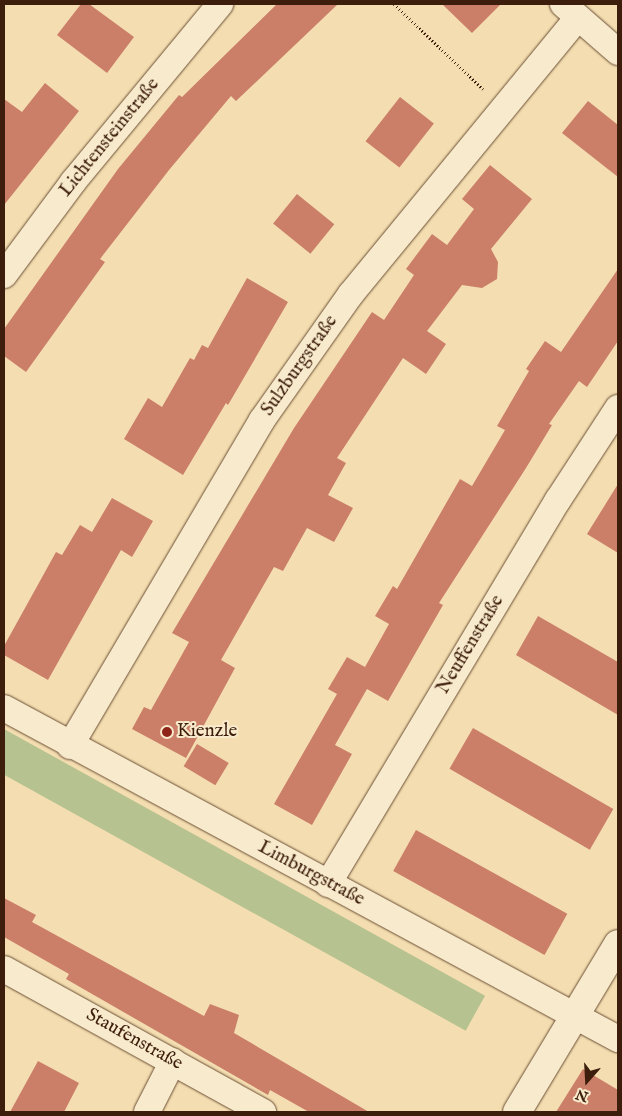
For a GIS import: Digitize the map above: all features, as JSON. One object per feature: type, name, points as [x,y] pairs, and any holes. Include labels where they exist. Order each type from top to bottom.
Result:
[{"type":"street","name":"Lichtensteinstraße","points":[[4,275],[73,182],[209,7]]},
{"type":"street","name":"Sulzburgstraße","points":[[70,746],[262,420],[351,294],[503,109],[570,11]]},
{"type":"street","points":[[570,11],[618,52]]},
{"type":"street","name":"Neuffenstraße","points":[[328,884],[558,500],[618,408]]},
{"type":"street","name":"Limburgstraße","points":[[4,708],[70,746],[576,1014],[618,1039]]},
{"type":"street","points":[[517,1112],[618,944]]},
{"type":"street","name":"Staufenstraße","points":[[4,968],[173,1060],[263,1112]]},
{"type":"street","points":[[147,1112],[173,1060]]},
{"type":"path","points":[[394,4],[503,109]]},
{"type":"green space","points":[[4,729],[485,996],[466,1031],[4,775]]},
{"type":"building","points":[[81,4],[89,4],[134,37],[107,73],[57,35]]},
{"type":"building","points":[[277,4],[338,4],[236,101],[231,96],[169,170],[100,259],[105,262],[26,372],[4,356],[4,329],[118,169],[179,95],[182,97]]},
{"type":"building","points":[[442,4],[501,4],[472,33]]},
{"type":"building","points":[[45,83],[79,111],[4,205],[4,99],[22,112]]},
{"type":"building","points":[[400,97],[434,123],[399,168],[366,141]]},
{"type":"building","points":[[588,101],[618,125],[618,177],[562,133]]},
{"type":"building","points":[[490,165],[532,199],[491,249],[498,262],[497,279],[482,288],[462,285],[427,331],[446,344],[426,374],[403,358],[337,458],[346,463],[328,495],[353,508],[334,542],[307,528],[283,571],[274,567],[221,660],[235,668],[186,758],[132,729],[144,707],[151,710],[189,642],[172,633],[294,428],[372,312],[384,320],[414,275],[406,269],[432,234],[447,245],[474,209],[462,199]]},
{"type":"building","points":[[297,194],[334,224],[310,254],[273,224]]},
{"type":"building","points":[[618,269],[618,341],[587,387],[579,381],[549,424],[552,425],[526,468],[439,603],[443,605],[388,701],[367,689],[335,745],[352,754],[312,825],[274,804],[337,694],[328,689],[347,657],[365,667],[389,624],[375,616],[393,586],[397,589],[460,479],[472,486],[505,430],[497,426],[529,371],[526,369],[545,341],[561,352]]},
{"type":"building","points":[[247,278],[288,302],[228,405],[226,403],[183,475],[124,439],[148,398],[162,407],[190,358],[194,360],[202,345],[208,348]]},
{"type":"building","points":[[618,484],[618,553],[587,534]]},
{"type":"building","points":[[112,498],[153,521],[132,557],[121,550],[48,680],[4,655],[4,646],[56,552],[62,555],[80,525],[92,532]]},
{"type":"building","points":[[538,616],[618,662],[618,715],[516,655]]},
{"type":"building","points":[[473,728],[613,809],[590,850],[450,769]]},
{"type":"building","points":[[197,744],[229,763],[215,785],[184,766]]},
{"type":"building","points":[[416,830],[567,914],[545,955],[393,871]]},
{"type":"building","points":[[4,898],[36,915],[32,922],[204,1016],[210,1004],[239,1015],[234,1033],[369,1112],[309,1112],[270,1090],[268,1095],[66,979],[69,974],[4,937]]},
{"type":"building","points":[[38,1061],[79,1083],[64,1112],[10,1112]]},
{"type":"building","points":[[583,1069],[618,1090],[618,1112],[556,1112]]},
{"type":"place","name":"Kienzle","points":[[167,732]]}]
